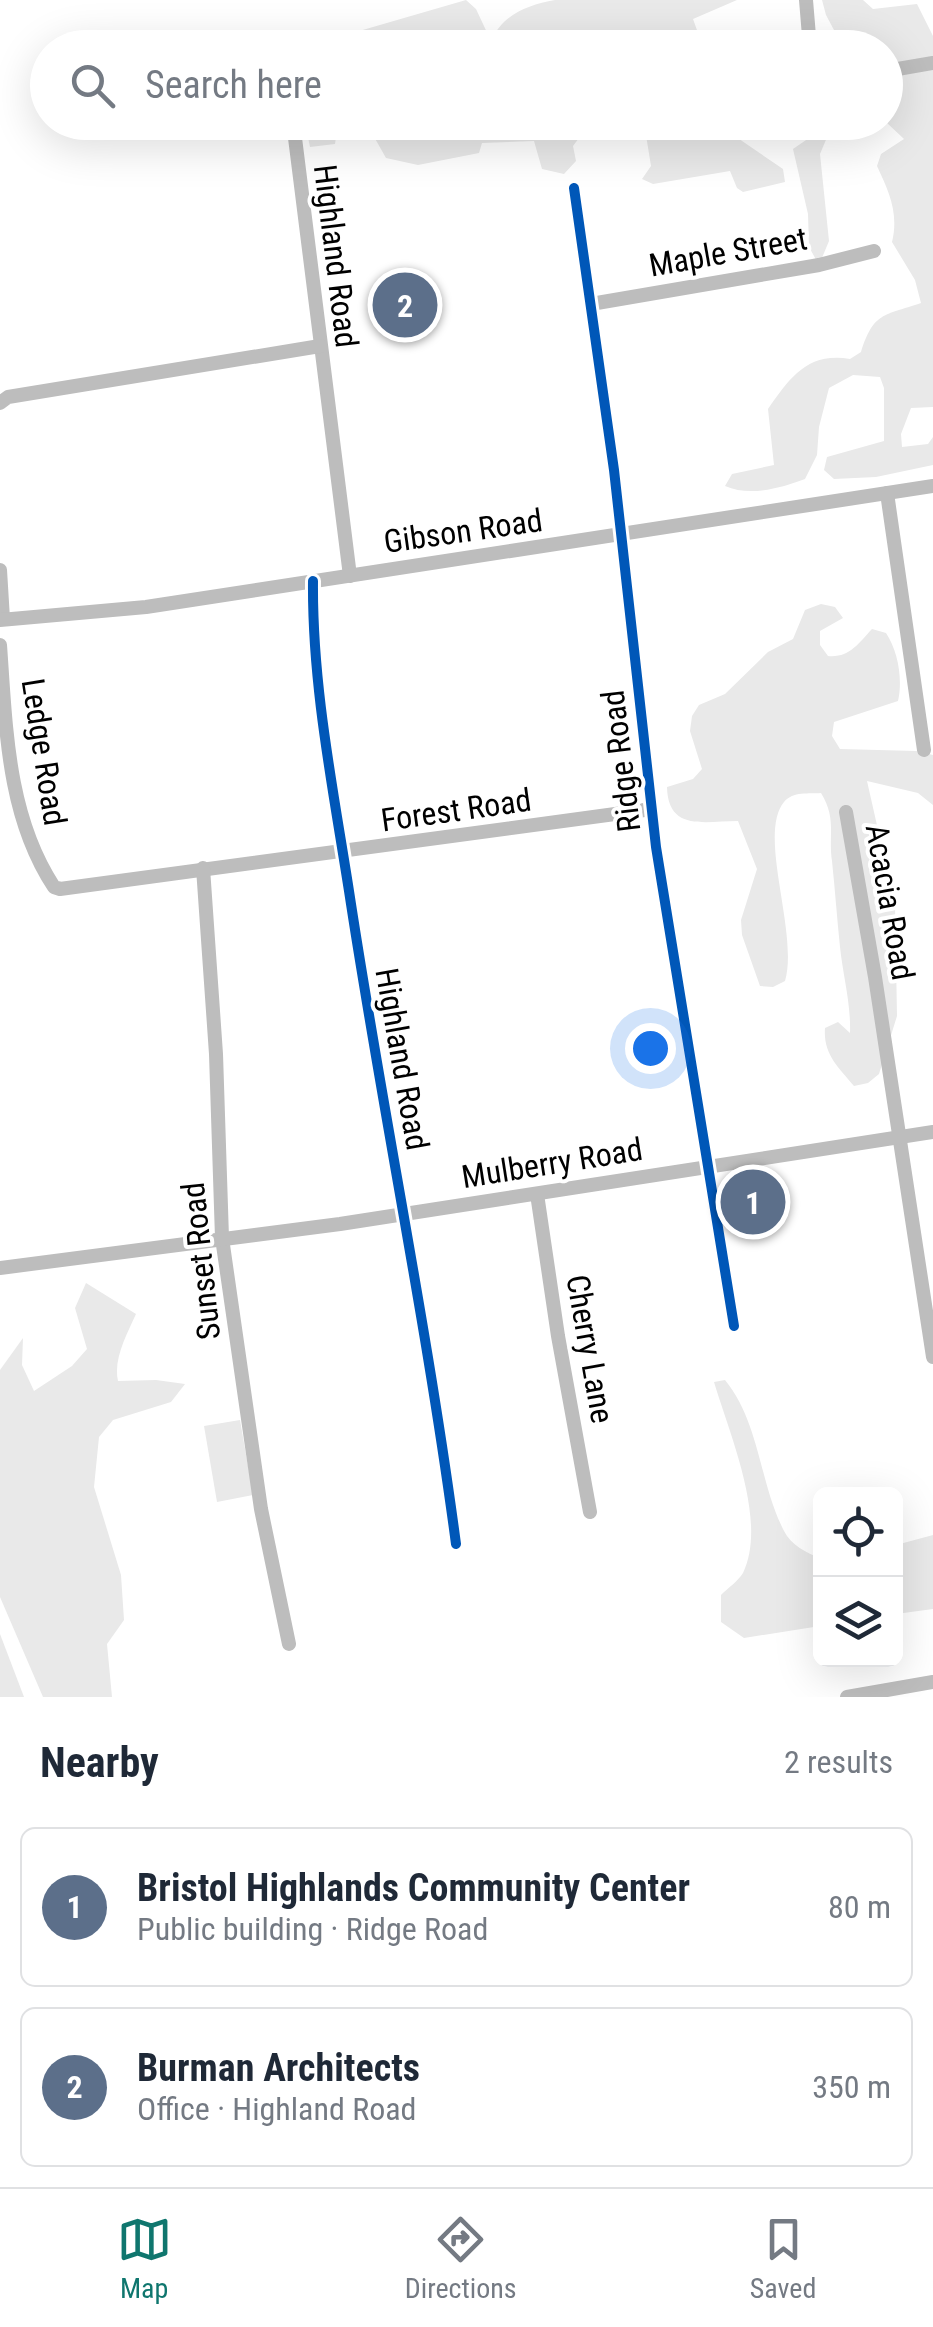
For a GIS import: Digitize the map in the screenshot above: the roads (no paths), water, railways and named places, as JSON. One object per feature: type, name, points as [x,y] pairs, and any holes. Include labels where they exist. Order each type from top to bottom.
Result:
[{"type":"street","points":[[806,0],[808,30]]},
{"type":"street","points":[[903,68],[933,63]]},
{"type":"street","name":"Highland Road","points":[[295,140],[350,576]]},
{"type":"street","name":"Ridge Road","points":[[574,188],[680,1010],[734,1326]]},
{"type":"street","name":"Maple Street","points":[[591,304],[819,265],[874,251]]},
{"type":"street","points":[[0,402],[8,396],[320,346]]},
{"type":"street","name":"Gibson Road","points":[[1,620],[146,606],[933,486]]},
{"type":"street","points":[[887,493],[924,750]]},
{"type":"street","points":[[0,570],[1,620]]},
{"type":"street","name":"Highland Road","points":[[313,581],[316,665],[342,851],[371,1036],[435,1384],[456,1544]]},
{"type":"street","name":"Ledge Road","points":[[0,645],[10,756],[20,812],[41,864]]},
{"type":"street","name":"Forest Road","points":[[41,864],[54,887],[60,888],[652,809]]},
{"type":"street","name":"Acacia Road","points":[[846,812],[933,1357]]},
{"type":"street","name":"Sunset Road","points":[[203,868],[216,1054],[222,1238],[262,1509],[288,1644]]},
{"type":"street","name":"Mulberry Road","points":[[0,1268],[404,1214],[933,1132]]},
{"type":"street","name":"Cherry Lane","points":[[537,1194],[590,1512]]},
{"type":"street","points":[[847,1697],[933,1682]]},
{"type":"place","name":"Burman Architects","points":[[405,305]]},
{"type":"place","name":"Bristol Highlands Community Center","points":[[753,1202]]}]
